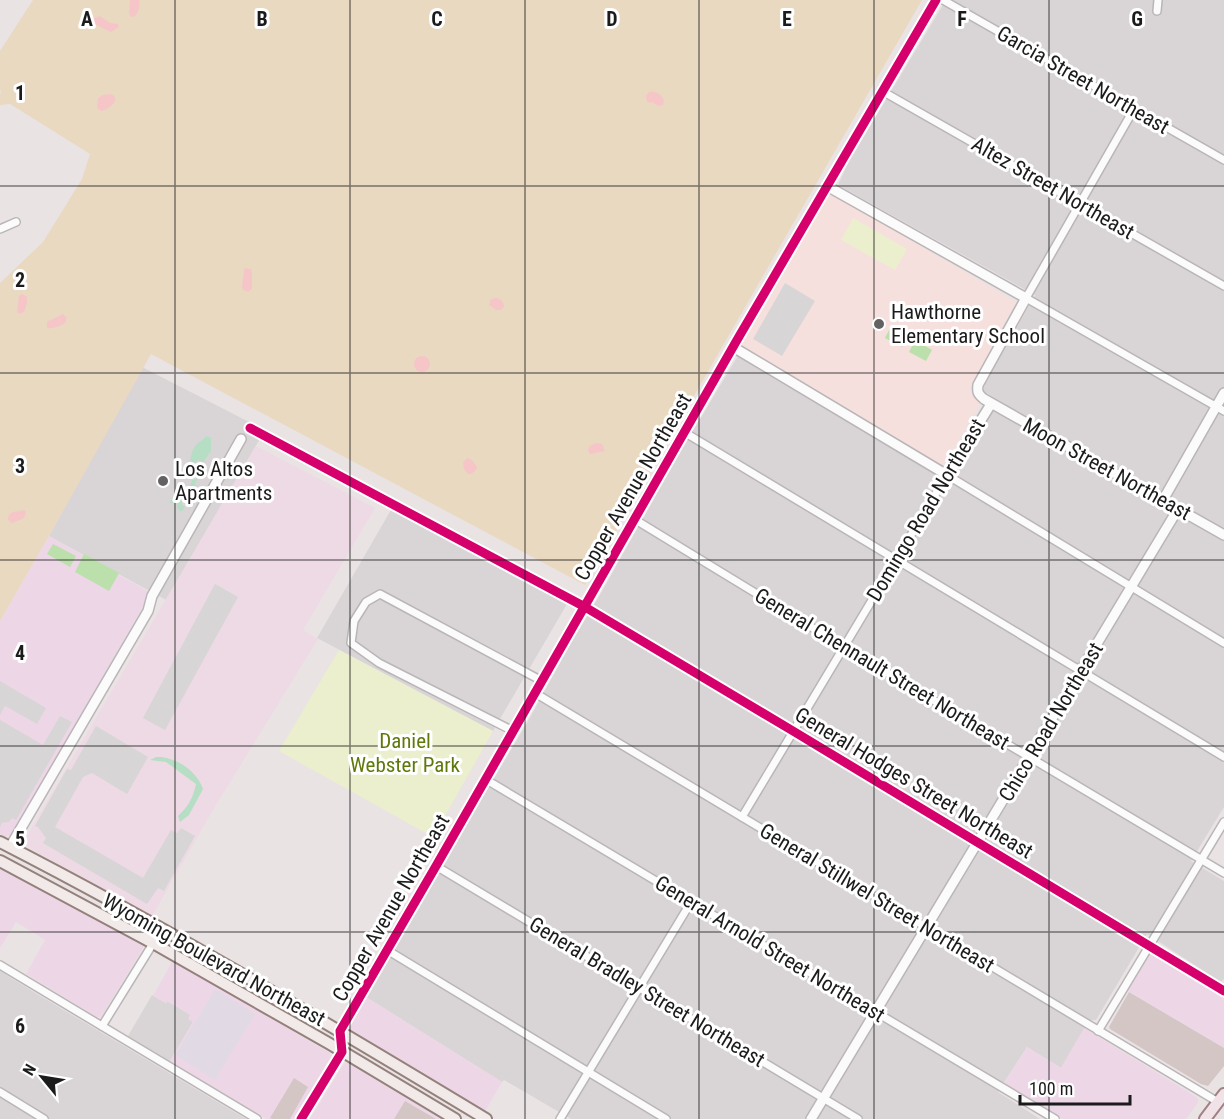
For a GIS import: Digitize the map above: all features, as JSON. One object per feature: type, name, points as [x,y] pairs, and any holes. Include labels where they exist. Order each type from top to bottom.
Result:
[{"type":"main road","name":"Wyoming Boulevard Northeast","points":[[5,844],[162,929],[340,1031],[486,1119]]},
{"type":"main road","name":"Wyoming Boulevard Northeast","points":[[0,861],[153,943],[454,1119]]},
{"type":"main road","points":[[1205,1119],[1221,1098]]},
{"type":"street","name":"Copper Avenue Northeast","points":[[342,1052],[340,1031],[733,347],[936,0]]},
{"type":"street","name":"Garcia Street Northeast","points":[[943,0],[1224,160]]},
{"type":"street","points":[[1157,11],[1158,0]]},
{"type":"street","name":"Altez Street Northeast","points":[[882,91],[1224,286]]},
{"type":"street","name":"Domingo Road Northeast","points":[[742,817],[990,404],[978,395],[978,385],[1134,109]]},
{"type":"street","points":[[827,186],[1220,409]]},
{"type":"street","points":[[0,229],[16,222]]},
{"type":"street","points":[[733,347],[1224,643]]},
{"type":"street","points":[[1163,500],[1220,409],[1224,393]]},
{"type":"street","name":"Moon Street Northeast","points":[[990,404],[1224,535]]},
{"type":"street","points":[[250,428],[585,608]]},
{"type":"street","points":[[684,432],[1224,757]]},
{"type":"street","points":[[5,844],[148,611],[152,596],[241,440]]},
{"type":"street","name":"Chico Road Northeast","points":[[811,1119],[1178,509]]},
{"type":"street","name":"General Chennault Street Northeast","points":[[634,519],[1224,873]]},
{"type":"street","points":[[513,731],[379,663],[351,643],[354,621],[366,602],[380,594],[542,681]]},
{"type":"street","name":"General Hodges Street Northeast","points":[[585,608],[1224,990]]},
{"type":"street","name":"General Stillwel Street Northeast","points":[[535,693],[1098,1031],[1221,1098]]},
{"type":"street","name":"General Arnold Street Northeast","points":[[486,779],[1055,1119]]},
{"type":"street","points":[[1098,1031],[1224,822]]},
{"type":"street","name":"General Bradley Street Northeast","points":[[436,866],[858,1119]]},
{"type":"street","points":[[560,1119],[691,902]]},
{"type":"street","points":[[102,1026],[162,929]]},
{"type":"street","points":[[387,950],[666,1119]]},
{"type":"street","points":[[0,965],[257,1119]]},
{"type":"street","points":[[302,1119],[342,1052]]},
{"type":"street","points":[[0,1092],[44,1119]]},
{"type":"shaded area","points":[[33,0],[922,0],[585,585],[151,354],[0,621],[0,283],[43,242],[82,179],[90,154],[10,104],[0,105],[0,51]]},
{"type":"shaded area","points":[[946,0],[1224,0],[1224,807],[1191,861],[1224,881],[1224,979],[1221,982],[1147,934],[1096,1020],[1090,1020],[1061,1068],[1027,1047],[998,1092],[1040,1119],[571,1119],[504,1080],[502,1082],[366,997],[739,354],[949,483],[996,400],[983,390],[985,384],[1035,295],[838,185],[849,161]]},
{"type":"shaded area","name":"Hawthorne Elementary School","points":[[829,192],[1016,302],[969,389],[980,403],[944,467],[740,346]]},
{"type":"shaded area","points":[[785,283],[815,301],[782,356],[753,339]]},
{"type":"shaded area","points":[[891,326],[908,336],[902,347],[885,338]]},
{"type":"shaded area","points":[[915,340],[932,350],[926,361],[909,352]]},
{"type":"shaded area","points":[[142,367],[265,430],[166,600],[49,536]]},
{"type":"shaded area","points":[[206,436],[211,438],[211,451],[204,461],[195,483],[196,487],[182,500],[182,505],[185,507],[180,511],[177,503],[170,503],[172,498],[181,499],[199,473],[201,461],[194,463],[190,460],[195,446]]},
{"type":"shaded area","points":[[256,446],[375,508],[303,630],[318,639],[213,810],[151,918],[22,844]]},
{"type":"shaded area","points":[[392,508],[567,604],[493,731],[317,638]]},
{"type":"shaded area","points":[[49,536],[151,593],[12,835],[6,837],[0,834],[0,621]]},
{"type":"shaded area","points":[[53,544],[76,556],[70,567],[47,554]]},
{"type":"shaded area","points":[[84,554],[119,573],[109,591],[75,572]]},
{"type":"shaded area","points":[[215,584],[238,597],[165,730],[143,718]]},
{"type":"shaded area","points":[[0,681],[46,708],[37,724],[5,706],[0,715]]},
{"type":"shaded area","points":[[60,716],[72,722],[16,820],[12,818],[9,822],[2,823],[0,827],[0,720],[43,745]]},
{"type":"shaded area","points":[[96,726],[148,757],[127,794],[92,773],[83,777],[55,827],[143,878],[171,830],[177,833],[181,828],[195,836],[164,891],[158,888],[147,904],[43,843],[46,838],[35,826],[67,769],[71,770]]},
{"type":"shaded area","points":[[156,757],[171,759],[184,766],[196,776],[203,789],[189,815],[180,822],[178,816],[190,802],[196,784],[166,762],[150,760]]},
{"type":"shaded area","points":[[0,868],[144,945],[101,1017],[97,1017],[26,974],[45,940],[16,922],[0,948]]},
{"type":"shaded area","points":[[1149,955],[1153,955],[1224,998],[1224,1048],[1128,991]]},
{"type":"shaded area","points":[[173,960],[330,1053],[331,1057],[294,1119],[266,1119],[170,1061],[193,1022],[188,1019],[190,1015],[168,1001],[166,1003],[153,996]]},
{"type":"shaded area","points":[[0,971],[32,991],[246,1119],[0,1119]]},
{"type":"shaded area","points":[[215,989],[255,1014],[215,1080],[175,1055]]},
{"type":"shaded area","points":[[1129,992],[1224,1048],[1224,1066],[1208,1086],[1110,1029],[1109,1027]]},
{"type":"shaded area","points":[[152,995],[191,1015],[193,1022],[170,1061],[128,1036]]},
{"type":"shaded area","points":[[366,997],[502,1082],[484,1113],[350,1032],[348,1025]]},
{"type":"shaded area","points":[[1084,1028],[1195,1096],[1198,1103],[1186,1119],[1062,1119],[1004,1084],[1027,1047],[1061,1068]]},
{"type":"shaded area","points":[[345,1063],[348,1063],[441,1119],[310,1119]]},
{"type":"shaded area","points":[[294,1078],[308,1087],[290,1119],[270,1118]]},
{"type":"shaded area","points":[[405,1101],[436,1119],[394,1119]]},
{"type":"sand","points":[[130,0],[140,2],[134,17],[129,14]]},
{"type":"sand","points":[[100,16],[110,23],[118,24],[119,27],[111,32],[94,24],[94,18]]},
{"type":"sand","points":[[649,92],[660,95],[664,100],[663,105],[658,106],[647,102],[646,96]]},
{"type":"sand","points":[[110,94],[114,96],[115,101],[105,110],[99,110],[98,98]]},
{"type":"sand","points":[[245,268],[251,269],[252,274],[252,289],[248,292],[243,290],[242,286]]},
{"type":"sand","points":[[22,294],[27,297],[27,303],[24,312],[19,314],[17,312],[19,296]]},
{"type":"sand","points":[[496,298],[503,304],[504,307],[501,310],[496,310],[489,305],[491,299]]},
{"type":"sand","points":[[63,314],[67,318],[65,323],[47,328],[47,322]]},
{"type":"sand","points":[[419,356],[425,356],[430,364],[428,370],[419,372],[414,367],[414,361]]},
{"type":"sand","points":[[597,443],[602,444],[605,451],[590,454],[589,448]]},
{"type":"sand","points":[[467,458],[472,460],[477,467],[471,474],[464,469],[463,463]]},
{"type":"sand","points":[[24,510],[26,512],[24,518],[12,523],[8,520],[11,513]]},
{"type":"green space","points":[[853,218],[907,249],[895,270],[841,240]]},
{"type":"green space","name":"Daniel Webster Park","points":[[339,650],[493,731],[433,837],[279,751]]},
{"type":"cycle path","points":[[301,1119],[342,1052],[340,1031],[737,340],[936,0]]},
{"type":"cycle path","points":[[250,428],[585,607],[1224,991]]},
{"type":"place","name":"Hawthorne Elementary School","points":[[879,324]]},
{"type":"place","name":"Los Altos Apartments","points":[[163,481]]}]
